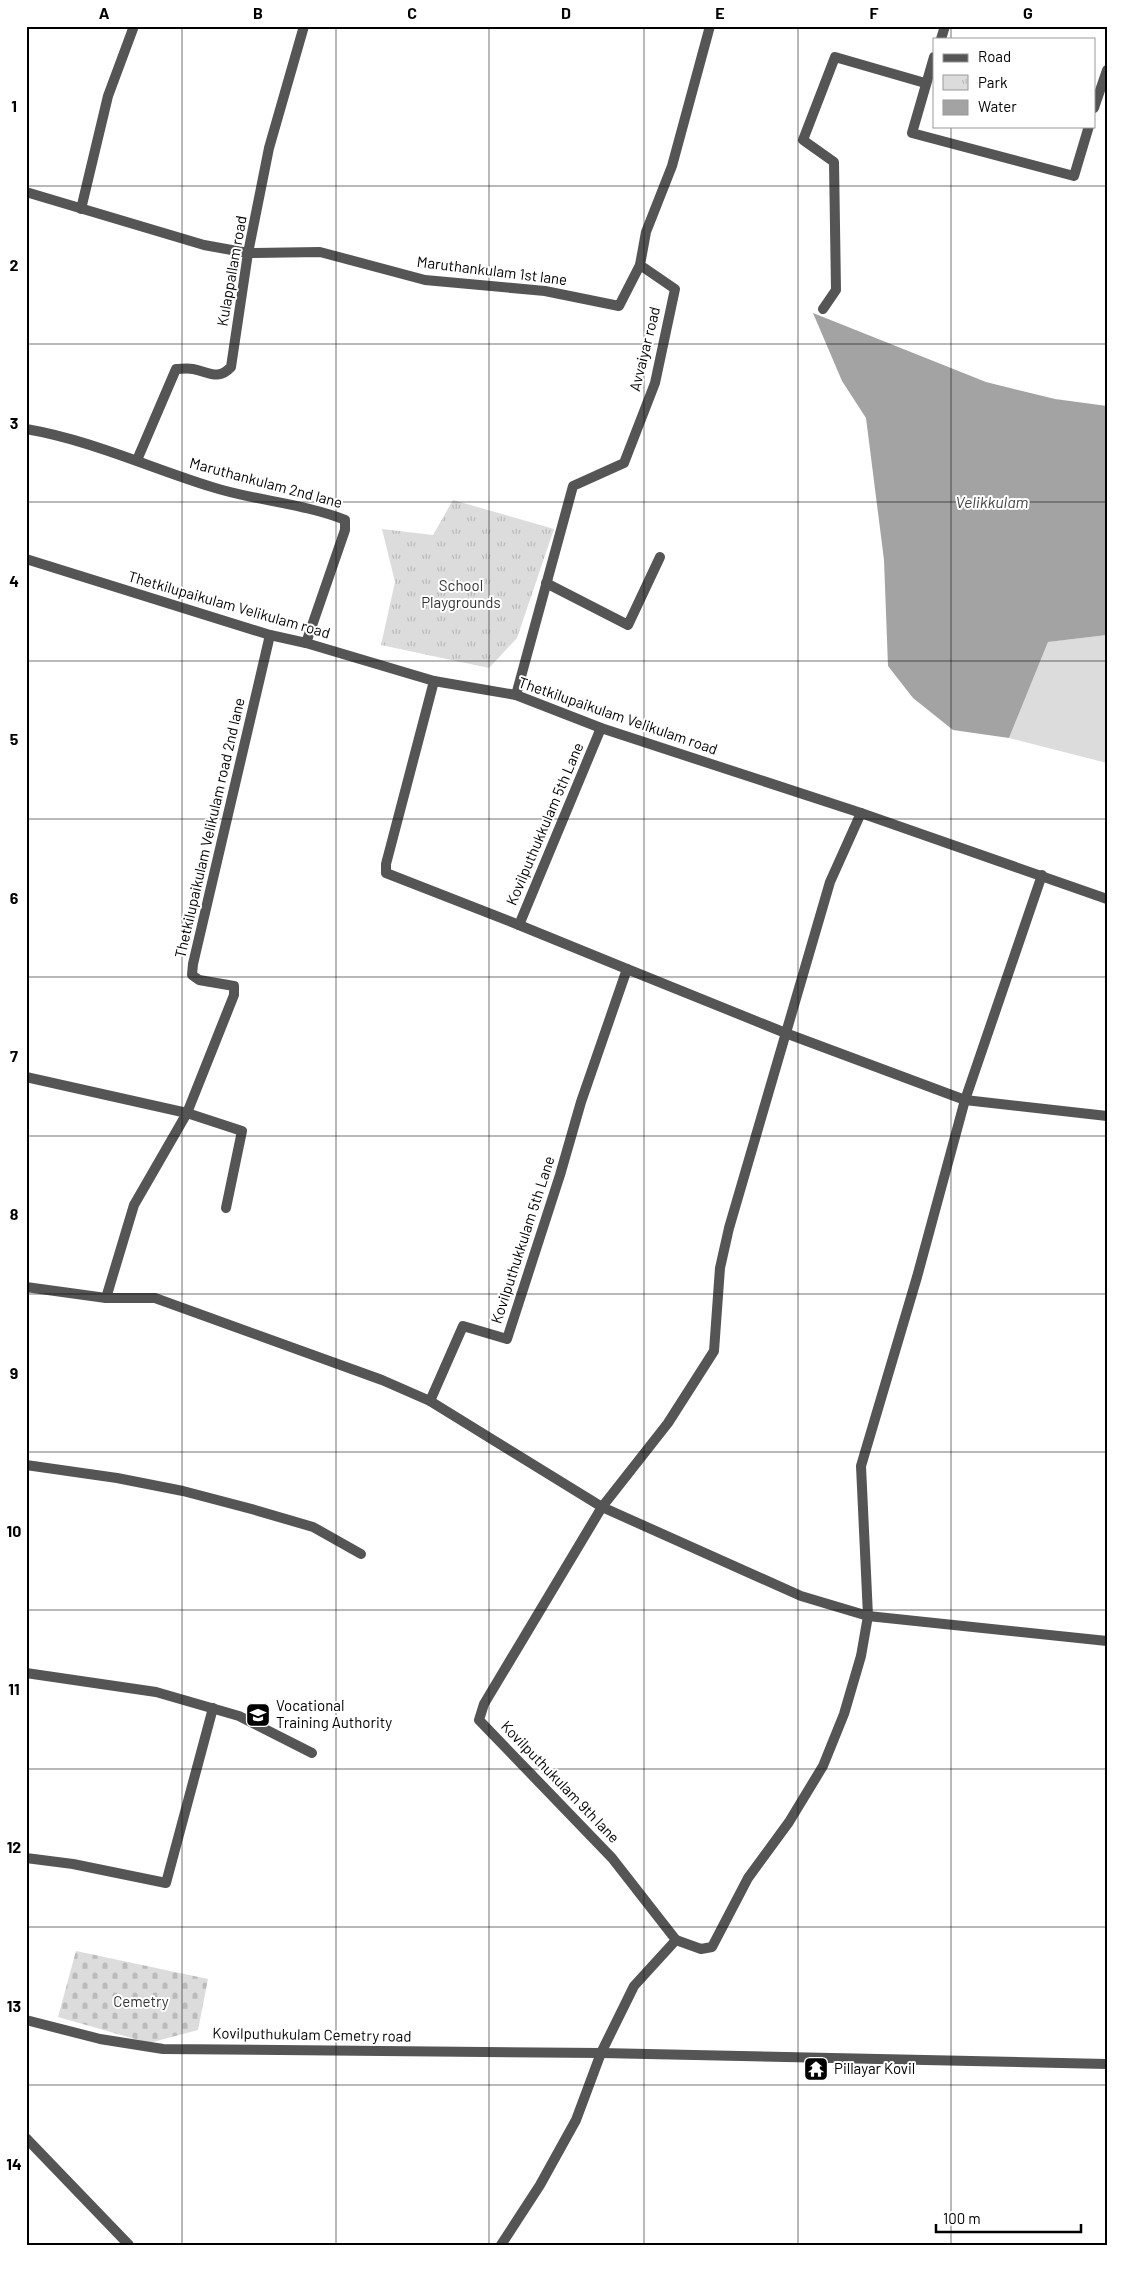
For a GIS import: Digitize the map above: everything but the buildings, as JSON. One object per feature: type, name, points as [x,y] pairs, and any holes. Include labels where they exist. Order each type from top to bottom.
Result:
[{"type":"street","points":[[81,209],[108,96],[134,26]]},
{"type":"street","name":"Kulappallam road","points":[[137,460],[176,369],[192,369],[215,376],[224,374],[231,367],[248,254],[269,148],[304,26]]},
{"type":"street","points":[[640,265],[646,232],[672,166],[710,26]]},
{"type":"street","points":[[941,38],[945,26]]},
{"type":"street","points":[[823,309],[836,290],[834,162],[803,140],[835,57],[925,83]]},
{"type":"street","points":[[933,61],[912,133],[1074,176],[1088,128]]},
{"type":"street","points":[[1096,102],[1107,70]]},
{"type":"street","name":"Maruthankulam 1st lane","points":[[26,192],[204,245],[248,254],[320,252],[426,280],[545,291],[619,306],[640,265]]},
{"type":"street","name":"Avvaiyar road","points":[[516,695],[573,486],[624,463],[655,383],[675,289],[640,265]]},
{"type":"street","name":"Maruthankulam 2nd lane","points":[[26,429],[53,434],[137,460],[212,488],[345,520],[345,530],[306,643]]},
{"type":"street","points":[[546,582],[628,626],[660,557]]},
{"type":"street","name":"Thetkilupaikulam Velikulam road","points":[[26,559],[270,635],[306,643],[434,681],[516,695],[601,728],[861,813],[1107,899]]},
{"type":"street","name":"Thetkilupaikulam Velikulam road 2nd lane","points":[[106,1298],[134,1205],[187,1113],[234,995],[234,986],[199,980],[192,975],[193,964],[270,635]]},
{"type":"street","points":[[434,681],[386,864],[386,873],[519,925]]},
{"type":"street","name":"Kovilputhukkulam 5th Lane","points":[[430,1400],[463,1326],[507,1339],[560,1175],[581,1102],[627,969],[519,925],[601,728]]},
{"type":"street","points":[[602,1508],[668,1424],[714,1351],[720,1268],[729,1228],[788,1034],[830,882],[861,813]]},
{"type":"street","points":[[501,2245],[540,2185],[576,2120],[600,2053],[634,1986],[676,1940],[701,1949],[712,1947],[748,1878],[789,1822],[823,1766],[844,1714],[861,1656],[868,1616],[861,1466],[917,1277],[965,1100],[1042,875]]},
{"type":"street","points":[[627,969],[788,1034],[965,1100],[1107,1116]]},
{"type":"street","points":[[26,1077],[187,1113],[242,1132],[226,1208]]},
{"type":"street","points":[[26,1287],[106,1298],[154,1298],[382,1380],[430,1400],[602,1508],[801,1596],[868,1616],[1107,1640]]},
{"type":"street","points":[[26,1465],[117,1478],[183,1491],[255,1510],[313,1527],[361,1554]]},
{"type":"street","name":"Kovilputhukulam 9th lane","points":[[602,1508],[484,1704],[479,1720],[612,1858],[676,1940]]},
{"type":"street","points":[[26,1673],[156,1692],[239,1716],[312,1753]]},
{"type":"street","points":[[26,1858],[73,1864],[166,1883],[213,1708]]},
{"type":"street","name":"Kovilputhukulam Cemetry road","points":[[26,2020],[100,2039],[163,2049],[600,2053],[1107,2064]]},
{"type":"street","points":[[26,2138],[129,2245]]},
{"type":"green space","name":"School Playgrounds","points":[[453,500],[554,529],[517,638],[489,668],[381,645],[395,582],[382,529],[433,535]]},
{"type":"green space","points":[[1107,635],[1107,763],[1009,738],[1048,642]]},
{"type":"green space","name":"Cemetry","points":[[76,1951],[208,1979],[198,2030],[149,2043],[58,2017]]},
{"type":"water","name":"Velikkulam","points":[[813,313],[986,382],[1055,399],[1107,406],[1107,635],[1048,642],[1009,738],[953,730],[913,698],[888,666],[884,560],[866,418],[842,381]]},
{"type":"place","name":"Vocational Training Authority","points":[[258,1715]]},
{"type":"place","name":"Pillayar Kovil","points":[[816,2069]]}]
